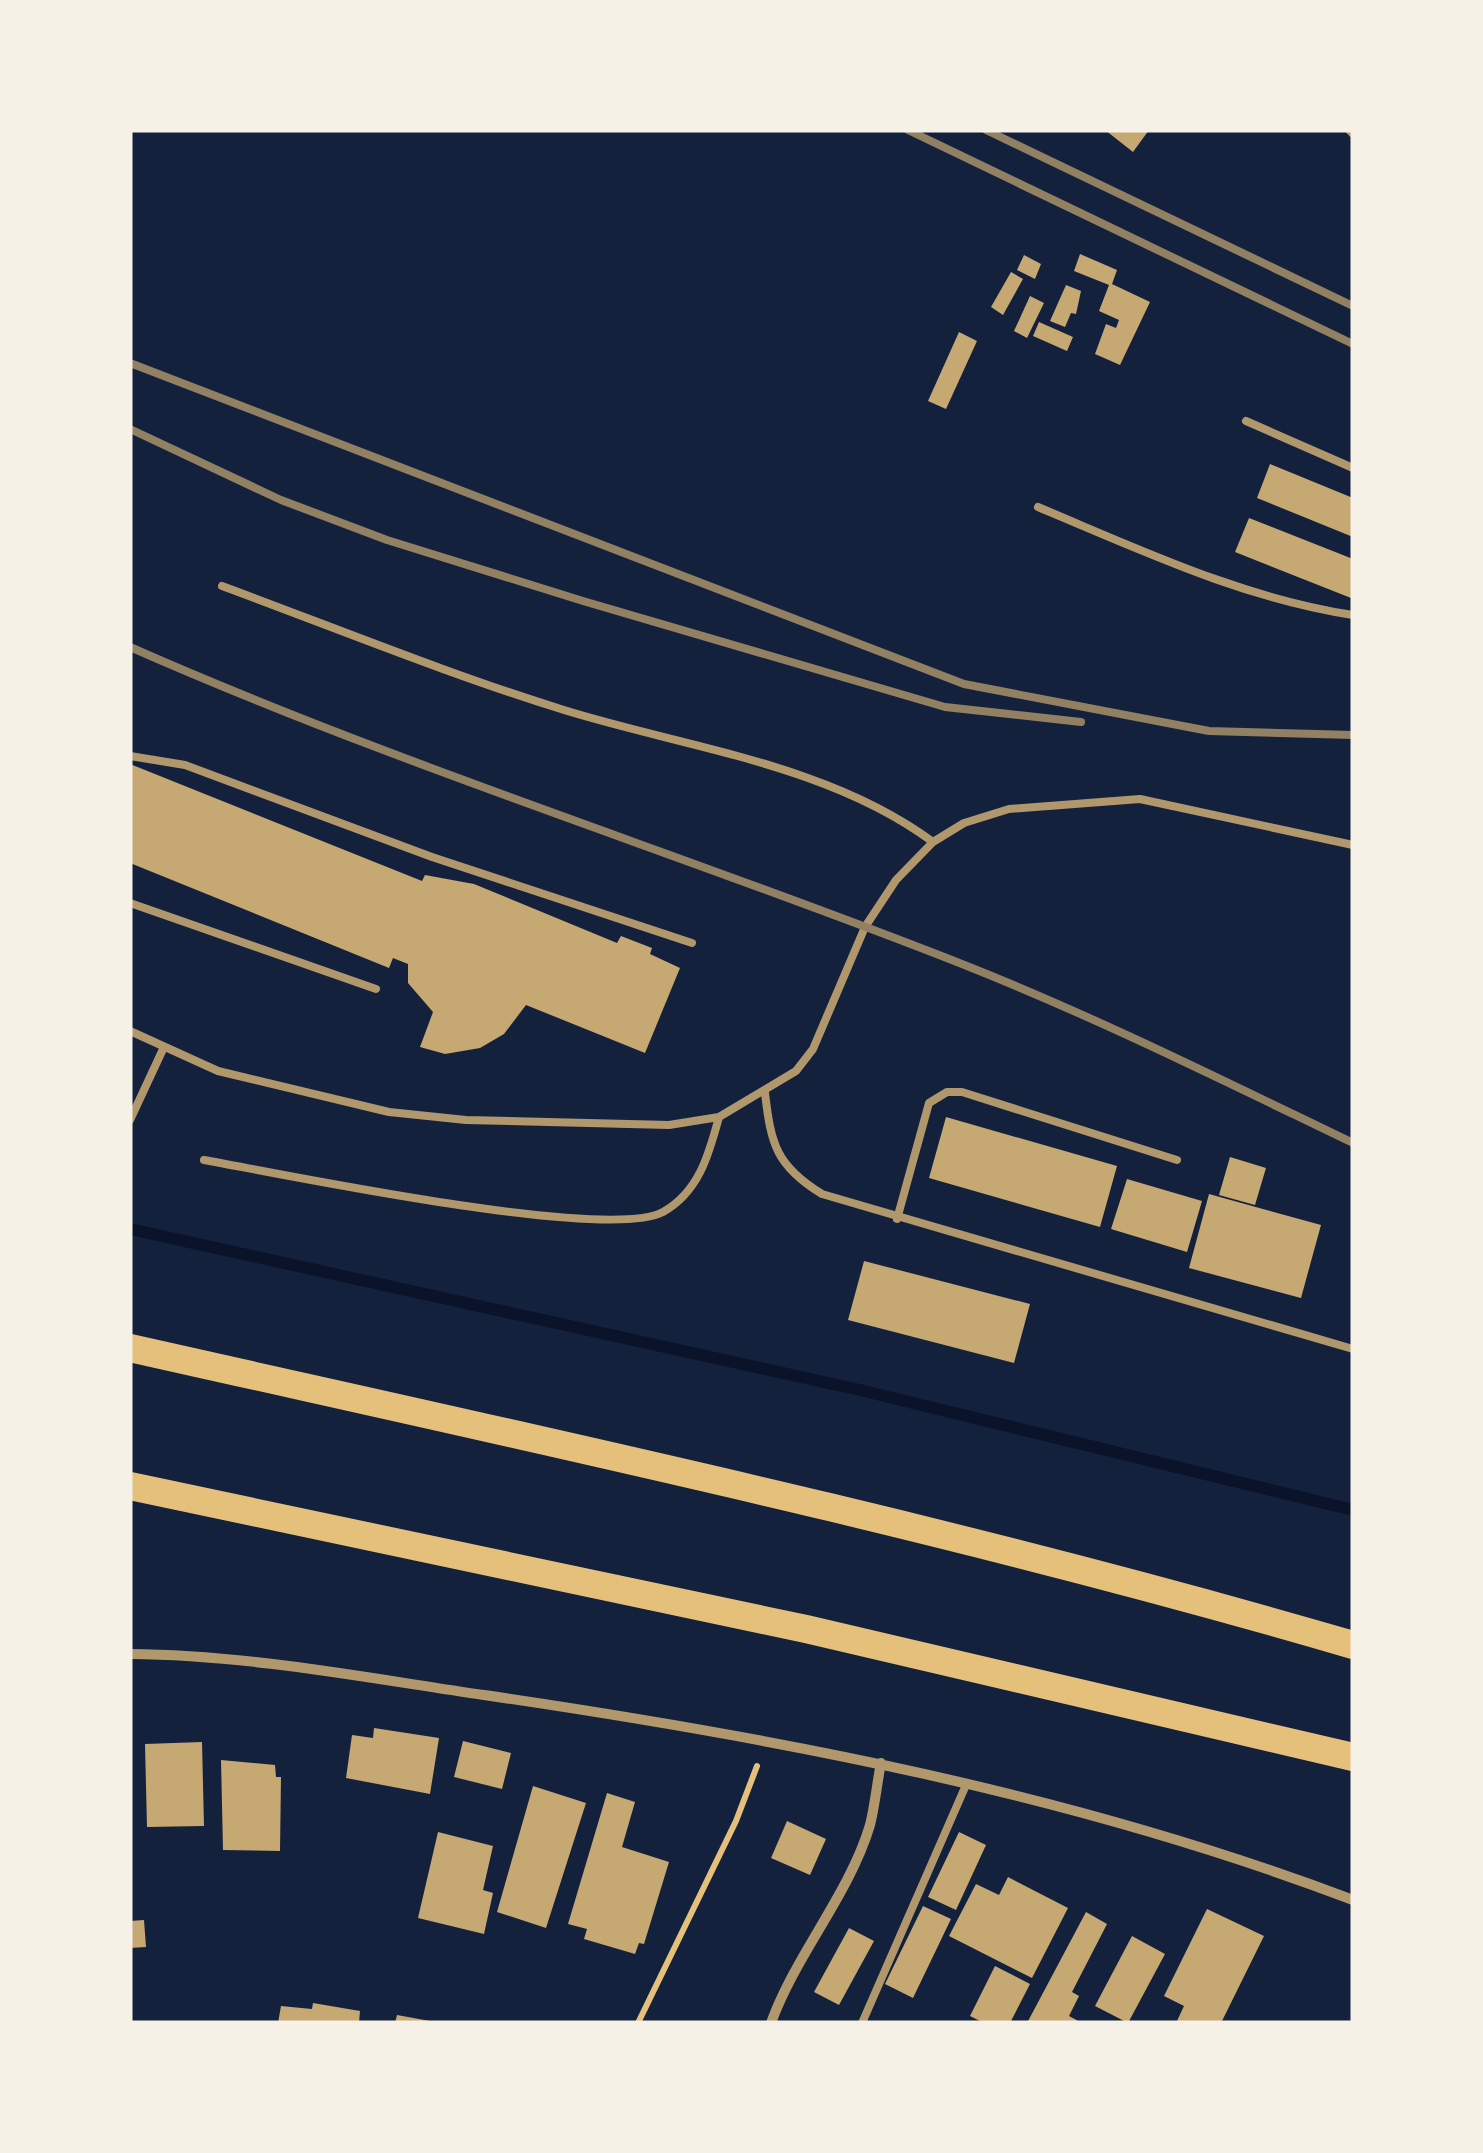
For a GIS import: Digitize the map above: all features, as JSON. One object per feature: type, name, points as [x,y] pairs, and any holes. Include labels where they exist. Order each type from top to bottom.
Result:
[{"type":"highway","points":[[130,1348],[823,1504],[1155,1587],[1353,1645]]},
{"type":"highway","points":[[130,1486],[806,1629],[1353,1757]]},
{"type":"street","points":[[130,1654],[274,1664],[639,1718],[881,1763],[1193,1845],[1353,1900]]},
{"type":"street","points":[[771,2023],[790,1977],[852,1866],[870,1825],[881,1763]]},
{"type":"lane","points":[[1246,420],[1353,468]]},
{"type":"lane","points":[[1038,507],[1210,578],[1315,609],[1353,615]]},
{"type":"lane","points":[[222,586],[506,692],[798,775],[898,816],[933,842]]},
{"type":"lane","points":[[130,756],[186,766],[432,856],[692,942]]},
{"type":"lane","points":[[130,1031],[218,1071],[389,1112],[466,1120],[669,1125],[719,1116],[765,1093],[796,1071],[813,1049],[865,927],[896,880],[933,842],[964,824],[1009,809],[1140,799],[1353,845]]},
{"type":"lane","points":[[130,903],[376,990]]},
{"type":"lane","points":[[130,1120],[164,1046]]},
{"type":"lane","points":[[897,1219],[929,1103],[948,1092],[962,1092],[1177,1160]]},
{"type":"lane","points":[[765,1093],[770,1142],[794,1177],[822,1194],[1353,1350]]},
{"type":"lane","points":[[204,1160],[466,1206],[627,1222],[660,1214],[682,1198],[698,1178],[719,1116]]},
{"type":"lane","points":[[862,2023],[966,1785]]},
{"type":"path","points":[[638,2023],[736,1820],[766,1743]]},
{"type":"building","points":[[1105,130],[1149,130],[1133,152]]},
{"type":"building","points":[[1080,254],[1117,270],[1112,284],[1150,302],[1120,365],[1095,354],[1106,324],[1116,328],[1119,320],[1099,311],[1109,285],[1074,271]]},
{"type":"building","points":[[1024,255],[1041,264],[1035,279],[1017,270]]},
{"type":"building","points":[[1011,272],[1023,279],[1003,315],[991,307]]},
{"type":"building","points":[[1066,285],[1081,291],[1076,314],[1071,313],[1065,327],[1050,321]]},
{"type":"building","points":[[1030,296],[1044,303],[1027,338],[1014,331]]},
{"type":"building","points":[[1039,322],[1073,337],[1067,351],[1033,336]]},
{"type":"building","points":[[959,332],[977,341],[946,409],[928,401]]},
{"type":"building","points":[[1270,464],[1353,498],[1353,537],[1257,498]]},
{"type":"building","points":[[1249,518],[1353,559],[1351,598],[1235,552]]},
{"type":"building","points":[[130,764],[422,881],[425,875],[474,884],[617,943],[621,936],[652,948],[650,954],[680,968],[645,1053],[526,1005],[504,1034],[480,1048],[445,1054],[420,1047],[433,1012],[408,983],[408,964],[393,958],[389,968],[130,863]]},
{"type":"building","points":[[946,1117],[1117,1166],[1100,1227],[929,1178]]},
{"type":"building","points":[[1230,1157],[1266,1168],[1255,1205],[1219,1195]]},
{"type":"building","points":[[1127,1179],[1202,1201],[1187,1252],[1111,1229]]},
{"type":"building","points":[[1209,1194],[1321,1225],[1301,1298],[1189,1268]]},
{"type":"building","points":[[864,1261],[1030,1304],[1014,1363],[848,1320]]},
{"type":"building","points":[[374,1728],[439,1738],[430,1794],[346,1778],[352,1735],[373,1738]]},
{"type":"building","points":[[463,1741],[511,1753],[502,1789],[454,1777]]},
{"type":"building","points":[[202,1742],[204,1826],[147,1827],[145,1744]]},
{"type":"building","points":[[221,1760],[275,1765],[276,1777],[281,1777],[280,1851],[223,1850]]},
{"type":"building","points":[[533,1786],[586,1803],[546,1928],[497,1912]]},
{"type":"building","points":[[607,1793],[635,1802],[622,1847],[669,1862],[644,1944],[639,1943],[635,1954],[584,1939],[587,1929],[568,1924]]},
{"type":"building","points":[[787,1821],[826,1839],[810,1875],[771,1858]]},
{"type":"building","points":[[438,1832],[493,1846],[483,1890],[493,1893],[484,1934],[418,1918]]},
{"type":"building","points":[[959,1832],[986,1845],[956,1910],[928,1897]]},
{"type":"building","points":[[1008,1877],[1068,1908],[1032,1978],[949,1936],[976,1884],[999,1895]]},
{"type":"building","points":[[923,1906],[951,1919],[913,1998],[885,1984]]},
{"type":"building","points":[[1207,1909],[1264,1936],[1221,2023],[1182,2023],[1177,2021],[1184,2006],[1164,1996]]},
{"type":"building","points":[[1086,1912],[1107,1924],[1072,1992],[1079,1996],[1069,2016],[1082,2023],[1027,2023]]},
{"type":"building","points":[[144,1920],[146,1947],[130,1948],[130,1921]]},
{"type":"building","points":[[849,1928],[874,1941],[839,2005],[814,1992]]},
{"type":"building","points":[[1132,1936],[1165,1954],[1128,2023],[1095,2006]]},
{"type":"building","points":[[995,1966],[1030,1984],[1010,2023],[984,2023],[970,2016]]},
{"type":"building","points":[[313,2003],[360,2011],[359,2023],[278,2023],[281,2006],[312,2009]]},
{"type":"building","points":[[397,2015],[430,2021],[430,2023],[395,2023]]},
{"type":"waterway","points":[[130,1229],[860,1390],[1353,1510]]},
{"type":"railway","points":[[908,130],[1353,344]]},
{"type":"railway","points":[[986,130],[1353,306]]},
{"type":"railway","points":[[130,363],[964,684],[1209,731],[1353,735]]},
{"type":"railway","points":[[130,429],[281,500],[387,540],[583,601],[945,707],[1081,722]]},
{"type":"railway","points":[[130,647],[336,732],[1012,984],[1353,1143]]}]
